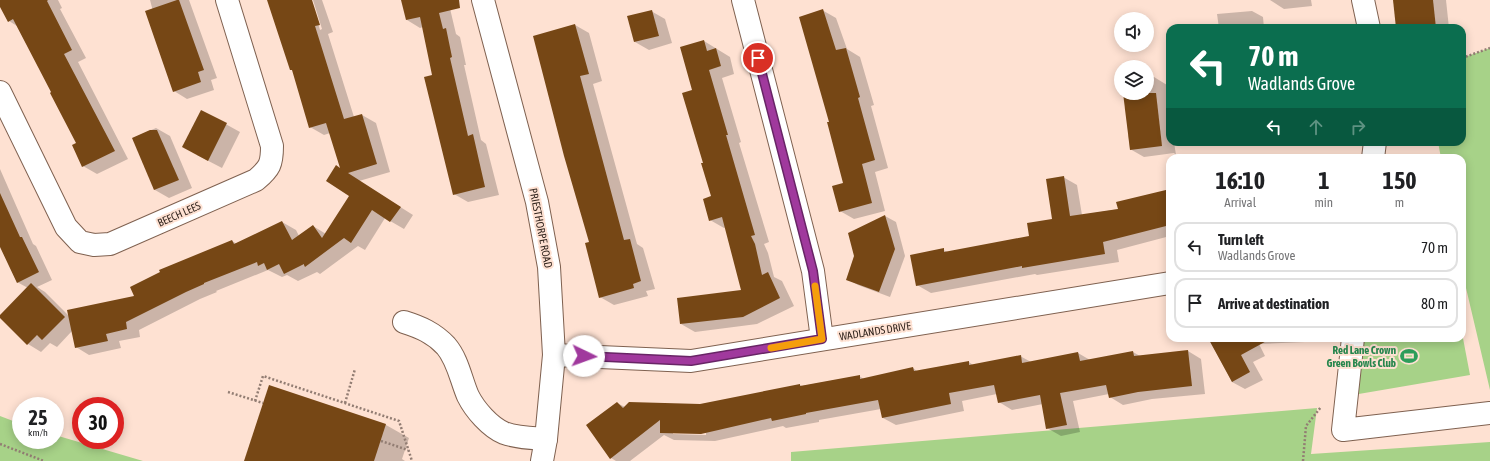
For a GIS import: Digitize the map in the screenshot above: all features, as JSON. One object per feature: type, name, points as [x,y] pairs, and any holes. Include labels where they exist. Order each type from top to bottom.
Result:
[{"type":"street","name":"BEECH LEES","points":[[0,92],[66,228],[80,242],[94,245],[110,244],[256,180],[267,171],[272,158],[272,146],[227,0]]},
{"type":"street","points":[[743,0],[813,271],[822,339]]},
{"type":"street","points":[[1363,0],[1368,24]]},
{"type":"street","name":"PRIESTHORPE ROAD","points":[[487,1],[537,202],[549,267],[554,355],[546,440],[542,461]]},
{"type":"street","name":"WADLANDS DRIVE","points":[[554,355],[691,361],[1166,284]]},
{"type":"street","points":[[404,322],[433,334],[446,347],[458,366],[469,397],[484,418],[503,432],[519,438],[546,440]]},
{"type":"street","points":[[1353,342],[1343,430],[1490,412]]},
{"type":"path","points":[[1466,57],[1490,48]]},
{"type":"path","points":[[345,403],[355,369]]},
{"type":"path","points":[[255,401],[263,376],[399,421],[412,461]]},
{"type":"path","points":[[228,392],[264,403]]},
{"type":"path","points":[[381,441],[408,450]]},
{"type":"path","points":[[0,444],[44,461]]},
{"type":"green space","points":[[1490,48],[1490,390],[1466,288],[1466,154],[1440,154],[1439,146],[1466,146],[1466,57]]},
{"type":"green space","name":"Red Lane Crown Green Bowls Club","points":[[1354,342],[1464,342],[1470,375],[1347,396]]},
{"type":"green space","points":[[1317,408],[1311,454],[1490,442],[1490,461],[791,461],[791,452]]},
{"type":"green space","points":[[0,416],[12,421],[12,449],[64,449],[64,438],[72,440],[72,449],[102,449],[143,461],[0,461]]},
{"type":"building","points":[[0,0],[48,0],[47,1],[72,50],[64,54],[115,151],[82,167],[72,145],[76,143],[50,93],[51,92],[13,19],[8,22],[0,7]]},
{"type":"building","points":[[179,0],[204,70],[198,72],[201,82],[173,92],[145,11]]},
{"type":"building","points":[[267,0],[312,0],[320,25],[315,26],[344,119],[362,114],[377,164],[348,173],[401,207],[390,222],[372,210],[351,243],[344,238],[305,267],[304,264],[284,274],[279,264],[267,270],[264,263],[258,266],[257,262],[204,283],[126,322],[127,329],[106,334],[108,341],[75,348],[67,310],[134,296],[130,287],[160,272],[159,270],[232,240],[234,244],[282,221],[292,240],[313,225],[322,238],[349,196],[326,181],[336,165],[340,168],[326,123],[309,128],[292,70],[290,70]]},
{"type":"building","points":[[401,0],[459,0],[460,8],[439,13],[443,29],[446,28],[452,57],[450,58],[468,136],[473,134],[485,187],[453,195],[424,77],[432,75],[420,17],[406,20]]},
{"type":"building","points":[[1393,0],[1433,0],[1436,24],[1396,24]]},
{"type":"building","points":[[823,9],[836,50],[846,48],[860,97],[858,98],[875,160],[862,164],[872,203],[839,212],[832,186],[843,183],[827,122],[829,122],[799,17]]},
{"type":"building","points":[[652,10],[659,36],[634,42],[627,16]]},
{"type":"building","points":[[575,24],[589,74],[580,76],[624,240],[630,239],[641,281],[633,284],[634,288],[599,298],[585,243],[589,242],[564,156],[533,36]]},
{"type":"building","points":[[704,40],[707,51],[716,48],[721,66],[709,70],[755,235],[751,236],[755,244],[762,275],[768,272],[780,298],[743,317],[680,324],[677,298],[741,290],[722,217],[709,221],[703,199],[711,196],[701,163],[703,163],[682,93],[692,90],[680,47]]},
{"type":"building","points":[[1154,93],[1156,93],[1162,146],[1130,150],[1124,100],[1154,100]]},
{"type":"building","points":[[201,110],[227,123],[208,161],[182,147]]},
{"type":"building","points":[[150,130],[157,130],[179,180],[154,190],[132,138]]},
{"type":"building","points":[[1064,176],[1070,216],[1118,209],[1116,202],[1166,190],[1166,226],[1103,242],[1105,254],[1022,268],[1022,266],[916,286],[910,255],[944,248],[944,252],[1029,236],[1027,223],[1052,219],[1046,179]]},
{"type":"building","points":[[0,193],[20,237],[22,237],[39,272],[17,283],[0,247]]},
{"type":"building","points":[[885,215],[895,249],[879,292],[846,280],[854,256],[848,233]]},
{"type":"building","points":[[31,283],[65,317],[42,340],[37,335],[27,345],[0,318],[0,315]]},
{"type":"building","points":[[1210,342],[1265,342],[1241,355],[1250,372],[1232,382]]},
{"type":"building","points":[[1188,350],[1192,386],[1138,392],[1109,398],[1106,385],[1060,393],[1067,425],[1046,429],[1040,395],[998,403],[994,385],[949,393],[951,404],[882,418],[878,400],[806,413],[772,421],[771,418],[701,434],[660,433],[660,420],[610,459],[586,425],[617,402],[623,408],[629,402],[700,404],[800,384],[800,386],[860,375],[860,379],[913,367],[914,371],[969,361],[969,365],[1021,355],[1022,363],[1078,352],[1080,361],[1133,351],[1134,356]]},
{"type":"building","points":[[269,385],[386,424],[374,461],[244,461]]},
{"type":"slow traffic","points":[[771,348],[822,339],[815,286]]},
{"type":"place","name":"Red Lane Crown Green Bowls Club","points":[[1409,356]]},
{"type":"route","points":[[584,356],[691,361],[822,339],[813,271],[758,58]]}]
